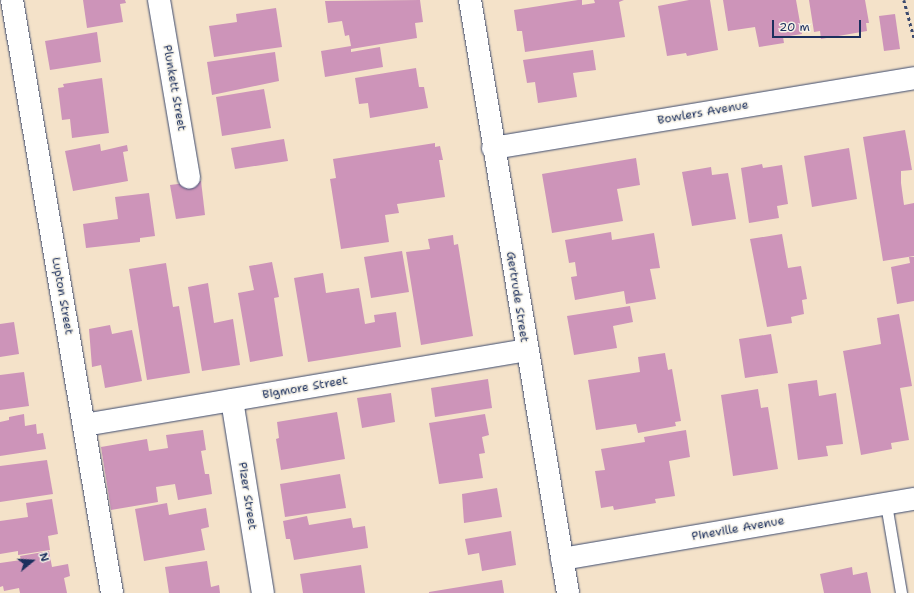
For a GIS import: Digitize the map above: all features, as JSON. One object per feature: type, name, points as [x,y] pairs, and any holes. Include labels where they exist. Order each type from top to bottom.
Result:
[{"type":"street","name":"Lupton Street","points":[[12,0],[112,593]]},
{"type":"street","name":"Plunkett Street","points":[[159,0],[189,177]]},
{"type":"street","name":"Gertrude Street","points":[[470,0],[526,350],[568,593]]},
{"type":"street","name":"Bowlers Avenue","points":[[493,148],[914,78]]},
{"type":"street","name":"Bigmore Street","points":[[84,425],[526,350]]},
{"type":"street","name":"Pizer Street","points":[[232,400],[263,593]]},
{"type":"street","name":"Pineville Avenue","points":[[562,559],[914,499]]},
{"type":"lane","points":[[886,504],[901,593]]},
{"type":"path","points":[[904,0],[914,38]]},
{"type":"building","points":[[83,0],[125,0],[126,3],[120,4],[123,22],[87,28]]},
{"type":"building","points":[[420,0],[423,22],[415,23],[417,38],[351,49],[351,52],[380,47],[383,67],[325,77],[321,51],[351,46],[349,35],[345,36],[342,21],[328,23],[325,1]]},
{"type":"building","points":[[582,0],[582,5],[595,3],[594,0],[624,0],[619,2],[625,37],[525,52],[522,31],[517,31],[514,10]]},
{"type":"building","points":[[689,0],[710,0],[718,50],[687,56],[686,53],[667,56],[658,6]]},
{"type":"building","points":[[723,0],[796,0],[802,34],[783,37],[784,43],[759,47],[755,27],[728,31]]},
{"type":"building","points":[[809,0],[865,0],[869,23],[866,23],[867,31],[821,39],[820,31],[814,32]]},
{"type":"building","points":[[276,8],[282,47],[214,57],[209,26],[237,22],[236,14]]},
{"type":"building","points":[[895,14],[900,49],[884,51],[879,16]]},
{"type":"building","points":[[97,32],[101,62],[50,70],[45,41]]},
{"type":"building","points":[[593,50],[596,70],[573,73],[577,97],[538,103],[535,82],[527,83],[523,60]]},
{"type":"building","points":[[275,52],[279,81],[212,95],[207,62]]},
{"type":"building","points":[[416,68],[419,87],[424,87],[428,108],[370,118],[368,103],[359,104],[355,78]]},
{"type":"building","points":[[102,78],[109,133],[72,138],[70,119],[62,120],[58,88],[64,87],[63,84]]},
{"type":"building","points":[[264,89],[271,128],[222,136],[216,97]]},
{"type":"building","points":[[905,130],[912,170],[901,171],[901,183],[904,205],[914,203],[914,256],[883,261],[863,137]]},
{"type":"building","points":[[284,139],[288,161],[235,169],[231,148]]},
{"type":"building","points":[[435,143],[435,147],[440,146],[443,160],[439,160],[445,197],[397,204],[399,213],[385,215],[389,242],[341,249],[330,179],[336,178],[333,159]]},
{"type":"building","points":[[100,144],[101,151],[127,145],[128,151],[123,152],[128,181],[73,191],[65,151]]},
{"type":"building","points":[[849,148],[857,199],[812,207],[804,156]]},
{"type":"building","points":[[636,158],[640,185],[617,189],[623,221],[552,233],[542,174]]},
{"type":"building","points":[[762,164],[763,168],[782,165],[788,204],[777,206],[779,218],[749,223],[741,168]]},
{"type":"building","points":[[711,167],[712,175],[728,173],[736,219],[692,226],[682,172]]},
{"type":"building","points":[[201,181],[205,215],[176,219],[170,185]]},
{"type":"building","points":[[149,193],[155,236],[140,238],[140,242],[86,248],[83,224],[118,219],[115,197]]},
{"type":"building","points":[[611,232],[612,240],[654,233],[660,268],[650,269],[656,299],[626,304],[624,291],[575,300],[571,277],[577,276],[575,262],[569,263],[565,240]]},
{"type":"building","points":[[782,234],[788,268],[801,266],[807,299],[802,300],[804,314],[791,317],[792,323],[767,327],[750,239]]},
{"type":"building","points":[[453,235],[454,245],[458,244],[473,336],[421,345],[406,252],[430,249],[428,239]]},
{"type":"building","points":[[402,251],[409,292],[371,298],[364,257]]},
{"type":"building","points":[[909,257],[914,257],[914,301],[897,304],[891,267],[910,263]]},
{"type":"building","points":[[272,262],[279,297],[274,298],[283,356],[250,362],[238,293],[254,290],[249,266]]},
{"type":"building","points":[[166,263],[173,307],[179,306],[190,373],[147,380],[129,269]]},
{"type":"building","points":[[323,273],[326,293],[359,288],[365,324],[375,322],[374,315],[396,312],[401,347],[308,362],[294,278]]},
{"type":"building","points":[[208,283],[214,323],[233,319],[240,365],[202,371],[188,287]]},
{"type":"building","points":[[630,306],[633,322],[613,326],[617,348],[574,355],[567,316]]},
{"type":"building","points":[[899,314],[912,386],[900,388],[909,440],[891,443],[892,449],[861,455],[843,351],[881,344],[877,318]]},
{"type":"building","points":[[14,322],[19,354],[0,357],[0,324]]},
{"type":"building","points":[[110,325],[112,334],[132,330],[142,381],[105,388],[101,365],[92,367],[89,329]]},
{"type":"building","points":[[771,334],[778,373],[745,378],[739,339]]},
{"type":"building","points":[[665,353],[668,370],[672,369],[681,421],[675,422],[676,426],[638,433],[636,424],[596,430],[588,380],[640,372],[638,357]]},
{"type":"building","points":[[24,372],[29,406],[0,410],[0,375]]},
{"type":"building","points":[[488,379],[492,408],[435,417],[431,388]]},
{"type":"building","points":[[817,380],[819,396],[836,393],[843,444],[826,446],[828,456],[798,460],[788,384]]},
{"type":"building","points":[[758,389],[761,408],[768,407],[778,469],[733,476],[721,395]]},
{"type":"building","points":[[391,393],[395,422],[362,428],[357,398]]},
{"type":"building","points":[[337,412],[345,459],[281,470],[276,439],[279,438],[277,422]]},
{"type":"building","points":[[24,414],[25,426],[36,424],[37,434],[43,433],[46,449],[0,456],[0,422],[9,420],[9,417]]},
{"type":"building","points":[[485,414],[489,435],[482,437],[485,453],[479,454],[483,478],[439,484],[429,423]]},
{"type":"building","points":[[203,430],[206,450],[201,451],[205,474],[209,474],[212,494],[178,500],[175,484],[156,487],[158,502],[111,510],[101,447],[147,439],[149,451],[168,448],[166,435]]},
{"type":"building","points":[[686,430],[690,457],[669,461],[675,496],[655,499],[656,503],[614,510],[613,506],[601,508],[595,471],[605,470],[601,449],[645,442],[644,437]]},
{"type":"building","points":[[47,460],[53,494],[0,502],[0,466]]},
{"type":"building","points":[[340,474],[346,508],[285,517],[280,484]]},
{"type":"building","points":[[497,488],[502,517],[464,523],[462,494]]},
{"type":"building","points":[[52,499],[58,534],[48,536],[50,550],[18,555],[18,551],[0,554],[0,521],[28,517],[26,503]]},
{"type":"building","points":[[167,503],[169,515],[206,508],[209,527],[201,529],[205,550],[144,561],[135,509]]},
{"type":"building","points":[[307,516],[309,525],[351,518],[353,528],[365,526],[368,548],[294,560],[290,539],[286,539],[283,521]]},
{"type":"building","points":[[511,531],[516,565],[482,571],[479,553],[468,555],[465,539]]},
{"type":"building","points":[[49,551],[52,567],[68,564],[70,576],[64,578],[67,593],[20,593],[19,588],[4,591],[3,586],[0,587],[0,563],[21,560],[20,556]]},
{"type":"building","points":[[207,561],[211,587],[219,585],[220,593],[169,593],[165,567]]},
{"type":"building","points":[[361,565],[365,593],[303,593],[300,574]]},
{"type":"building","points":[[852,567],[853,575],[867,572],[871,593],[824,593],[820,574]]},
{"type":"building","points":[[502,580],[504,593],[429,593],[429,592]]}]
